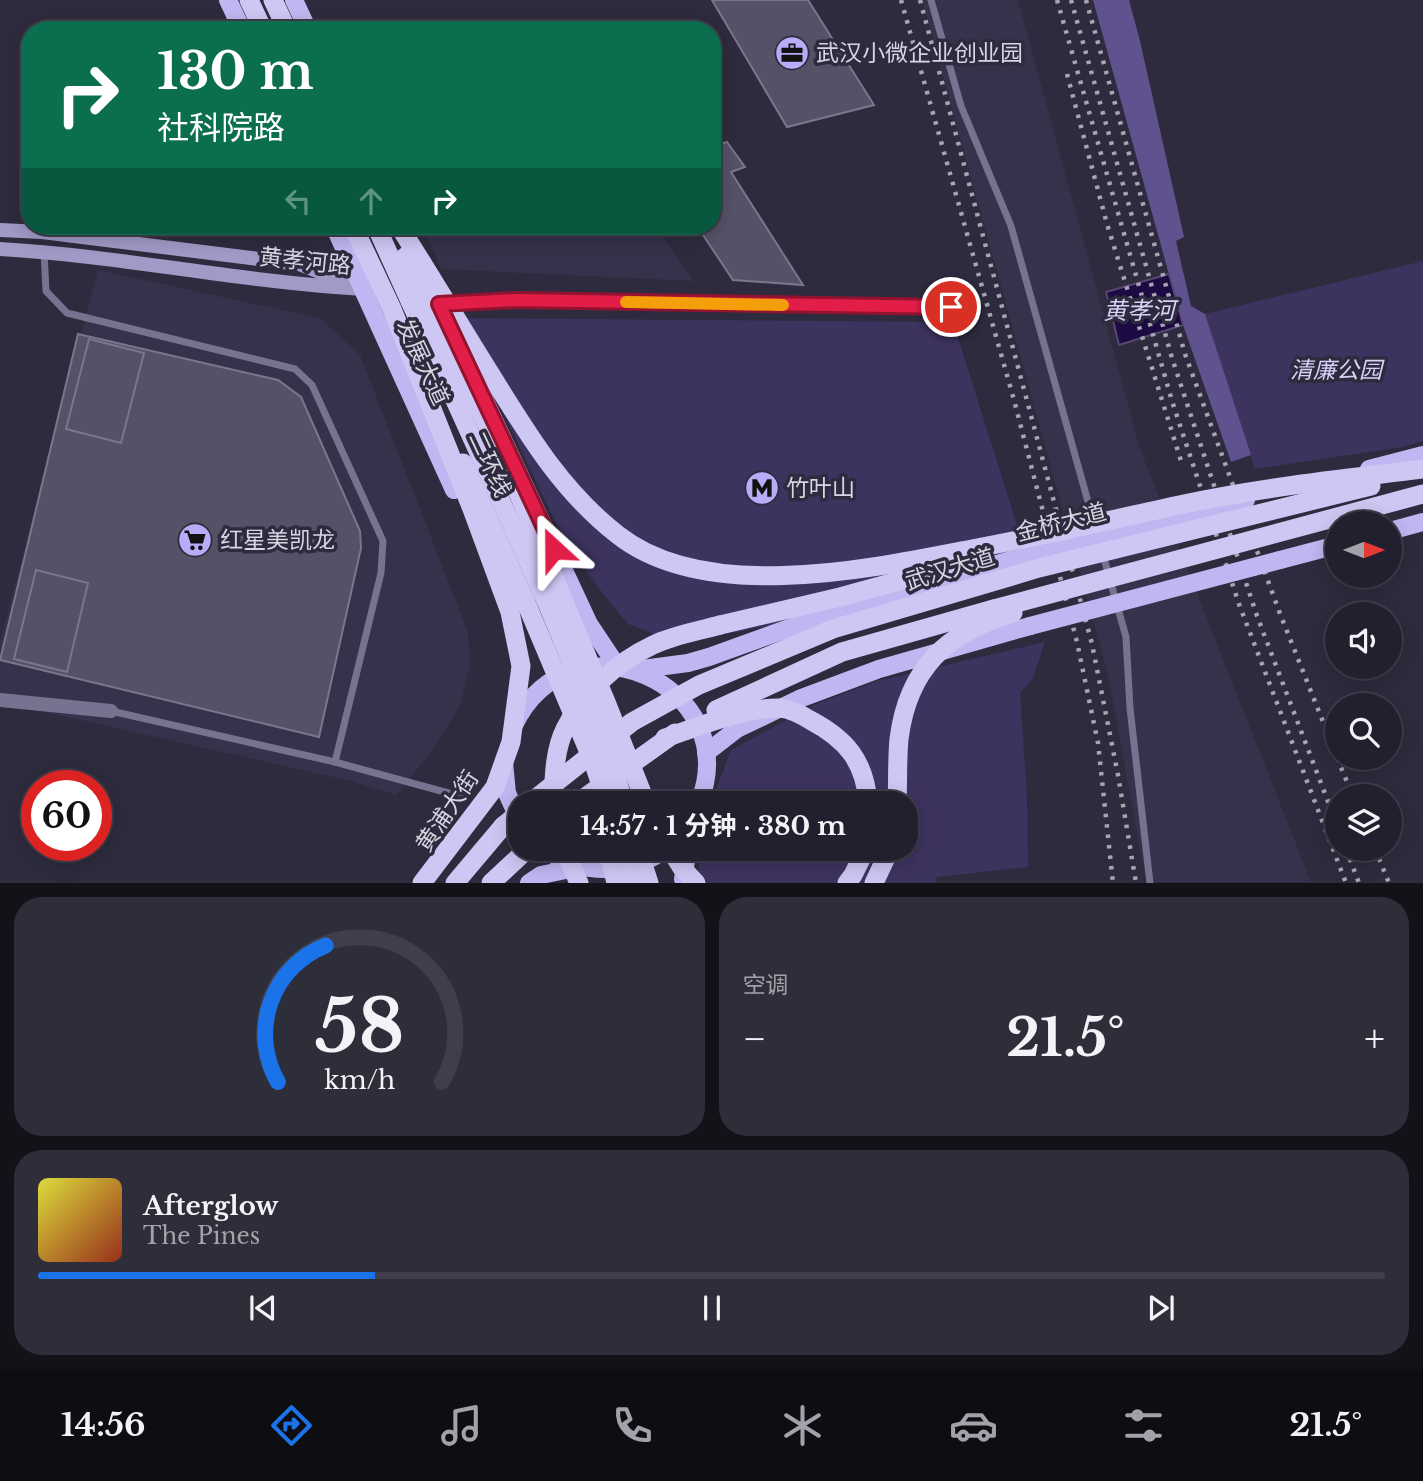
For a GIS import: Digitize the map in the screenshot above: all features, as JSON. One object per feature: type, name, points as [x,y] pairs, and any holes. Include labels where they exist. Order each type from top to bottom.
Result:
[{"type":"highway","points":[[249,0],[259,21]]},
{"type":"highway","points":[[273,0],[282,21]]},
{"type":"highway","points":[[287,0],[297,21]]},
{"type":"highway","name":"二环线","points":[[358,235],[524,598],[603,791]]},
{"type":"highway","name":"二环线","points":[[380,235],[547,603],[608,751],[620,791]]},
{"type":"highway","points":[[395,235],[509,471],[641,791]]},
{"type":"highway","points":[[406,235],[534,444],[579,502],[621,537],[666,561],[720,573],[772,575],[851,571],[1283,486],[1423,471]]},
{"type":"highway","points":[[392,309],[510,612],[521,666],[511,741],[495,787],[422,883]]},
{"type":"highway","name":"武汉大道","points":[[545,791],[632,722],[699,685],[833,629],[1039,568],[1423,471]]},
{"type":"highway","points":[[593,791],[665,738],[716,710],[842,652],[1423,494]]},
{"type":"highway","points":[[554,791],[556,760],[561,740],[564,730],[579,707],[598,684],[623,661],[655,643],[841,597],[1088,526]]},
{"type":"highway","points":[[897,791],[899,739],[908,696],[921,671],[955,638],[1003,616],[1065,599],[1091,583]]},
{"type":"highway","points":[[524,598],[540,651],[580,750],[592,791]]},
{"type":"highway","points":[[665,738],[736,715],[781,708],[803,716],[830,731],[850,749],[861,768],[866,791]]},
{"type":"highway","points":[[455,883],[508,822]]},
{"type":"highway","points":[[491,883],[514,861]]},
{"type":"highway","points":[[504,883],[518,861]]},
{"type":"highway","points":[[625,861],[631,883]]},
{"type":"highway","points":[[642,861],[649,883]]},
{"type":"highway","points":[[677,861],[696,883]]},
{"type":"highway","points":[[847,883],[860,861]]},
{"type":"highway","points":[[874,883],[884,861]]},
{"type":"main road","points":[[228,0],[238,21]]},
{"type":"main road","points":[[294,0],[303,21]]},
{"type":"main road","name":"黄孝河路","points":[[0,230],[21,231]]},
{"type":"main road","name":"黄孝河路","points":[[66,235],[299,264],[363,289]]},
{"type":"main road","name":"发展大道","points":[[338,235],[449,475],[488,575],[505,624],[515,681],[514,722]]},
{"type":"main road","name":"发展大道","points":[[404,235],[589,624],[626,668]]},
{"type":"main road","name":"黄孝河路","points":[[0,249],[44,252],[300,285],[363,289]]},
{"type":"main road","points":[[363,289],[439,304]]},
{"type":"main road","name":"金桥大道","points":[[514,722],[528,701],[547,684],[568,673],[592,667],[626,668],[688,663],[825,615],[1011,560],[1423,455]]},
{"type":"main road","points":[[1402,528],[1423,522]]},
{"type":"main road","points":[[706,753],[737,729],[799,699],[879,669],[1325,547]]},
{"type":"main road","points":[[626,668],[661,682],[682,701],[698,725],[706,753],[704,791]]},
{"type":"main road","points":[[508,795],[504,766],[507,743],[514,722]]},
{"type":"main road","name":"黄浦大街","points":[[427,883],[494,794],[504,766]]},
{"type":"main road","points":[[560,861],[579,875]]},
{"type":"main road","points":[[529,883],[541,875],[611,878],[645,861]]},
{"type":"main road","points":[[682,883],[686,861]]},
{"type":"street","points":[[439,304],[516,300],[951,307]]},
{"type":"street","points":[[0,700],[111,711]]},
{"type":"lane","points":[[931,0],[961,106],[1011,226],[1126,637],[1130,708],[1150,883]]},
{"type":"lane","points":[[44,252],[46,291],[67,313],[295,369],[312,386],[383,541],[381,573],[335,762]]},
{"type":"lane","points":[[111,711],[335,762],[463,797]]},
{"type":"shaded area","points":[[922,0],[1018,0],[1140,449],[1311,882],[1146,882],[1108,674]]},
{"type":"shaded area","points":[[1093,0],[1129,0],[1184,237],[1176,241],[1191,306],[1205,314],[1251,455],[1231,462],[1183,325]]},
{"type":"shaded area","points":[[427,235],[661,235],[694,281],[441,269]]},
{"type":"shaded area","points":[[98,270],[320,318],[360,355],[468,632],[470,665],[460,706],[431,752],[396,795],[351,781],[0,702],[0,641]]},
{"type":"green space","name":"清廉公园","points":[[1423,261],[1423,441],[1402,447],[1255,469],[1205,314]]},
{"type":"green space","points":[[458,318],[953,322],[1024,547],[798,619],[717,636],[665,638],[628,624],[566,544]]},
{"type":"green space","points":[[1045,642],[1033,678],[1020,693],[1027,796],[1028,867],[937,877],[935,883],[698,883],[699,861],[918,861],[918,791],[716,791],[731,750],[814,705],[877,681]]},
{"type":"water","name":"黄孝河","points":[[1169,274],[1183,325],[1119,345],[1106,292]]},
{"type":"building","name":"武汉小微企业创业园","points":[[712,0],[808,0],[874,105],[787,127]]},
{"type":"building","points":[[727,142],[745,167],[731,172],[803,285],[733,280],[703,235],[721,235],[721,144]]},
{"type":"building","name":"红星美凯龙","points":[[78,334],[278,380],[301,397],[360,531],[361,548],[319,737],[0,660]]},
{"type":"building","points":[[89,339],[144,353],[121,443],[66,429]]},
{"type":"building","points":[[36,570],[88,583],[67,672],[14,659]]},
{"type":"railway","points":[[901,0],[1014,400],[1077,642],[1098,743],[1113,883]]},
{"type":"railway","points":[[920,0],[1092,644],[1136,883]]},
{"type":"railway","points":[[1057,0],[1172,401],[1239,604],[1346,883]]},
{"type":"railway","points":[[1071,0],[1172,358],[1257,616],[1325,794]]},
{"type":"railway","points":[[1086,0],[1185,354],[1279,611],[1325,727]]},
{"type":"railway","points":[[1067,74],[1107,224],[1182,464]]},
{"type":"railway","points":[[1342,770],[1348,784]]},
{"type":"railway","points":[[1351,861],[1359,883]]},
{"type":"railway","points":[[1380,861],[1389,883]]},
{"type":"slow traffic","points":[[626,302],[783,305]]},
{"type":"place","name":"武汉小微企业创业园","points":[[792,53]]},
{"type":"place","name":"竹叶山","points":[[762,488]]},
{"type":"place","name":"红星美凯龙","points":[[195,540]]},
{"type":"route","points":[[554,549],[439,304],[516,300],[951,307]]}]
